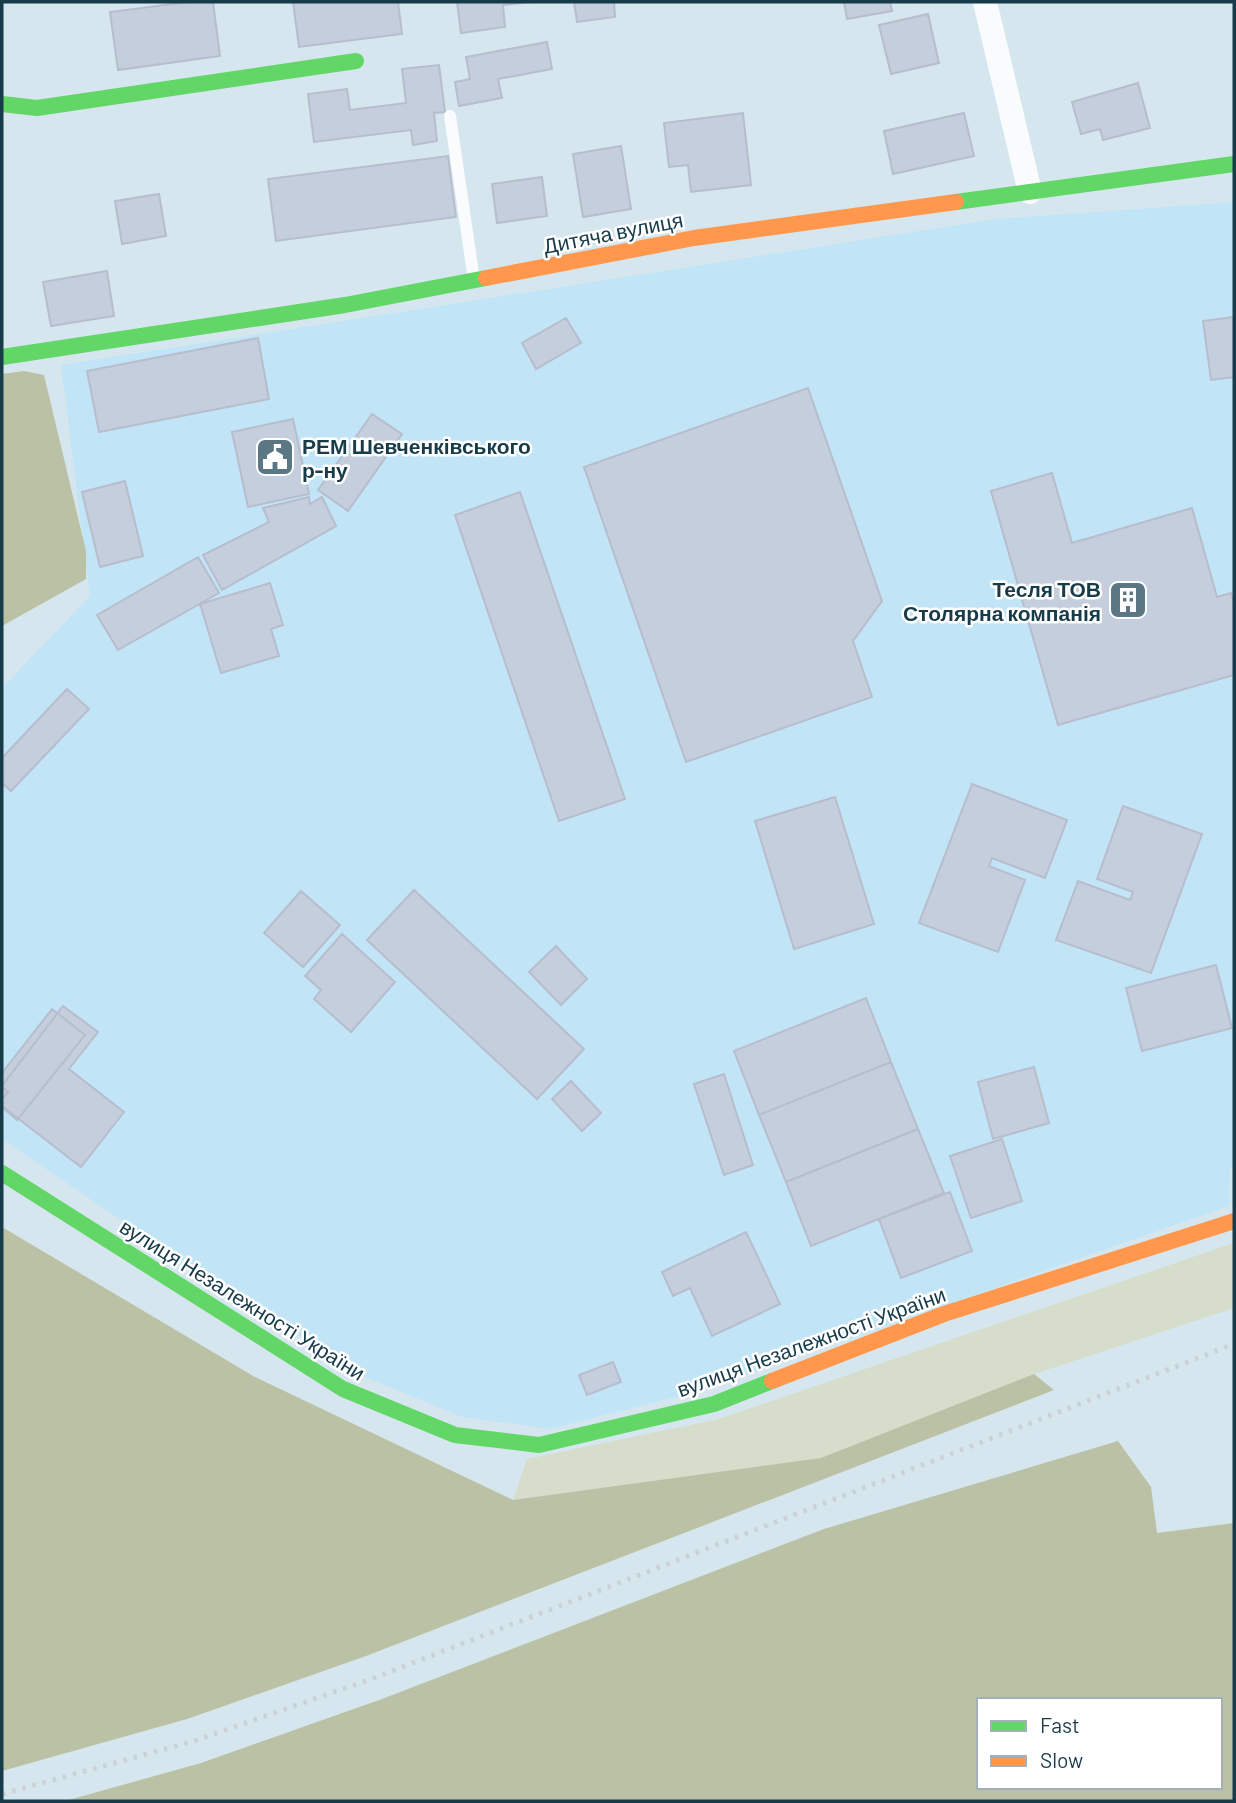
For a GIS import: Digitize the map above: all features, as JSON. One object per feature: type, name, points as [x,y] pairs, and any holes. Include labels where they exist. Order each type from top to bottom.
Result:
[{"type":"street","points":[[985,2],[1030,192]]},
{"type":"street","points":[[2,104],[37,108],[356,61]]},
{"type":"street","name":"Дитяча вулиця","points":[[2,357],[345,305],[694,238],[1234,164]]},
{"type":"street","name":"вулиця Незалежності України","points":[[2,1173],[343,1389],[454,1435],[539,1445],[714,1404],[944,1314],[1234,1222]]},
{"type":"lane","points":[[450,116],[474,280]]},
{"type":"shaded area","points":[[1234,202],[1234,1165],[1230,1167],[1229,1206],[704,1390],[550,1429],[462,1417],[358,1374],[2,1139],[2,688],[90,596],[61,365],[996,219]]},
{"type":"green space","points":[[24,371],[44,375],[86,551],[86,579],[2,626],[2,374]]},
{"type":"green space","points":[[2,1227],[255,1377],[513,1500],[821,1458],[1034,1374],[1054,1390],[366,1656],[187,1719],[2,1771]]},
{"type":"green space","points":[[1234,1243],[1234,1308],[1034,1374],[821,1458],[513,1500],[527,1459],[719,1419]]},
{"type":"green space","points":[[1118,1441],[1151,1487],[1157,1533],[1234,1523],[1234,1801],[65,1801],[201,1763],[382,1699],[824,1529]]},
{"type":"building","points":[[188,2],[213,2],[220,56],[118,70],[110,12]]},
{"type":"building","points":[[293,2],[398,2],[402,34],[299,47]]},
{"type":"building","points":[[457,2],[529,2],[503,5],[505,27],[461,33]]},
{"type":"building","points":[[574,2],[614,2],[615,17],[577,22]]},
{"type":"building","points":[[844,2],[890,2],[892,11],[847,19]]},
{"type":"building","points":[[928,14],[939,63],[891,74],[879,25]]},
{"type":"building","points":[[547,42],[552,69],[498,79],[502,98],[459,106],[455,82],[470,79],[466,57]]},
{"type":"building","points":[[439,65],[445,112],[434,113],[437,141],[413,145],[411,130],[314,142],[308,94],[347,89],[350,110],[406,103],[402,69]]},
{"type":"building","points":[[1138,83],[1150,128],[1103,140],[1100,129],[1081,134],[1072,102]]},
{"type":"building","points":[[743,113],[751,185],[691,192],[688,165],[669,167],[664,123]]},
{"type":"building","points":[[964,113],[974,156],[893,174],[884,131]]},
{"type":"building","points":[[621,146],[631,209],[583,217],[573,154]]},
{"type":"building","points":[[448,156],[456,217],[276,241],[268,179]]},
{"type":"building","points":[[542,177],[547,216],[497,223],[492,184]]},
{"type":"building","points":[[159,194],[166,236],[122,244],[115,201]]},
{"type":"building","points":[[107,271],[114,316],[51,326],[43,282]]},
{"type":"building","points":[[1234,317],[1234,377],[1211,380],[1203,321]]},
{"type":"building","points":[[566,318],[581,343],[536,369],[522,343]]},
{"type":"building","points":[[258,338],[269,399],[99,432],[87,371]]},
{"type":"building","points":[[808,388],[882,601],[853,641],[872,697],[686,762],[584,467]]},
{"type":"building","points":[[372,414],[402,434],[348,511],[318,490]]},
{"type":"building","points":[[293,419],[309,494],[248,507],[232,432]]},
{"type":"building","name":"Тесля ТОВ Столярна компанія","points":[[1052,473],[1072,543],[1192,508],[1217,597],[1231,593],[1234,603],[1234,675],[1058,725],[991,491]]},
{"type":"building","points":[[125,481],[143,556],[100,567],[82,492]]},
{"type":"building","points":[[520,492],[625,799],[559,821],[455,515]]},
{"type":"building","points":[[309,497],[310,504],[322,497],[336,526],[222,590],[203,555],[269,522],[263,508]]},
{"type":"building","points":[[198,557],[219,593],[118,650],[97,615]]},
{"type":"building","points":[[270,583],[283,625],[271,629],[279,656],[221,673],[200,604]]},
{"type":"building","points":[[67,689],[89,709],[11,791],[2,783],[2,758]]},
{"type":"building","points":[[972,784],[1067,820],[1045,878],[992,858],[989,866],[1025,880],[998,952],[919,923]]},
{"type":"building","points":[[835,797],[874,924],[794,949],[755,821]]},
{"type":"building","points":[[1123,806],[1202,834],[1151,973],[1056,940],[1078,881],[1130,900],[1133,892],[1097,879]]},
{"type":"building","points":[[414,890],[584,1049],[537,1099],[367,940]]},
{"type":"building","points":[[301,891],[340,925],[303,967],[264,933]]},
{"type":"building","points":[[342,934],[395,982],[351,1032],[314,999],[321,990],[305,976]]},
{"type":"building","points":[[556,946],[587,979],[561,1005],[529,972]]},
{"type":"building","points":[[1216,965],[1232,1028],[1142,1051],[1126,988]]},
{"type":"building","points":[[866,998],[891,1062],[759,1115],[734,1051]]},
{"type":"building","points":[[63,1006],[98,1032],[69,1069],[124,1112],[81,1167],[2,1106],[2,1086]]},
{"type":"building","points":[[52,1009],[85,1035],[17,1120],[2,1107],[2,1099],[8,1092],[2,1087],[2,1073]]},
{"type":"building","points":[[891,1062],[918,1129],[786,1182],[759,1115]]},
{"type":"building","points":[[1034,1067],[1049,1123],[993,1139],[978,1082]]},
{"type":"building","points":[[724,1074],[753,1165],[724,1175],[694,1084]]},
{"type":"building","points":[[571,1081],[601,1113],[582,1131],[552,1099]]},
{"type":"building","points":[[918,1129],[944,1193],[811,1246],[786,1182]]},
{"type":"building","points":[[1002,1139],[1022,1201],[971,1218],[950,1156]]},
{"type":"building","points":[[950,1192],[972,1251],[901,1278],[879,1219]]},
{"type":"building","points":[[746,1232],[780,1304],[712,1336],[690,1288],[673,1296],[662,1272]]},
{"type":"building","points":[[613,1362],[621,1382],[587,1395],[579,1375]]},
{"type":"railway","points":[[2,1794],[194,1741],[374,1678],[1234,1344]]},
{"type":"traffic: fast","points":[[2,104],[37,108],[356,61]]},
{"type":"traffic: fast","points":[[956,202],[1234,164]]},
{"type":"traffic: fast","points":[[2,357],[345,305],[486,278]]},
{"type":"traffic: fast","points":[[2,1173],[343,1389],[455,1435],[539,1445],[714,1404],[772,1381]]},
{"type":"traffic: slow","points":[[486,278],[694,238],[956,202]]},
{"type":"traffic: slow","points":[[772,1381],[944,1314],[1234,1221]]},
{"type":"place","name":"РЕМ Шевченківського р-ну","points":[[275,457]]},
{"type":"place","name":"Тесля ТОВ Столярна компанія","points":[[1128,600]]}]
